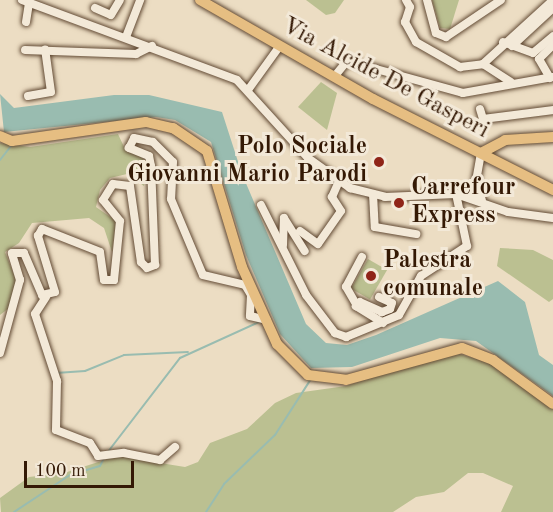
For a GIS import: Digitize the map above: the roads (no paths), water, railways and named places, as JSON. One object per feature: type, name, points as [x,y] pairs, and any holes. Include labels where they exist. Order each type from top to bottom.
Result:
[{"type":"main road","name":"Via Alcide De Gasperi","points":[[200,0],[334,77],[553,190]]},
{"type":"main road","points":[[0,136],[12,141],[154,122],[198,142],[210,156],[242,267],[277,344],[308,375],[346,380],[462,348],[493,360],[553,404]]},
{"type":"main road","points":[[481,153],[505,140],[553,137]]},
{"type":"street","points":[[95,8],[111,15],[120,0]]},
{"type":"street","points":[[126,37],[140,0]]},
{"type":"street","points":[[406,0],[410,7],[405,22],[416,42],[449,65],[483,64],[511,82]]},
{"type":"street","points":[[427,0],[436,33],[446,37],[501,0]]},
{"type":"street","points":[[483,64],[503,42],[553,0]]},
{"type":"street","points":[[26,22],[25,1],[152,46],[248,90],[308,158],[339,181],[372,194],[456,194],[482,200],[508,212],[553,218]]},
{"type":"street","points":[[512,46],[553,8]]},
{"type":"street","points":[[503,42],[533,53],[553,36]]},
{"type":"street","points":[[552,75],[538,63],[553,45]]},
{"type":"street","points":[[26,50],[136,54],[152,46]]},
{"type":"street","points":[[248,90],[279,47]]},
{"type":"street","points":[[28,96],[51,92],[45,49]]},
{"type":"street","points":[[334,77],[347,61],[464,93],[552,75]]},
{"type":"street","points":[[480,109],[483,119],[553,110]]},
{"type":"street","points":[[175,447],[160,460],[124,453],[98,456],[90,443],[56,430],[57,381],[35,314],[46,297],[55,292],[38,236],[42,229],[100,252],[104,280],[114,280],[120,221],[103,200],[106,190],[119,181],[128,183],[133,196],[141,262],[149,268],[155,265],[152,166],[149,156],[129,148],[136,138],[153,142],[172,162],[171,199],[202,275],[245,285],[251,295],[250,316],[267,320]]},
{"type":"street","points":[[481,153],[476,182],[482,200]]},
{"type":"street","points":[[300,231],[318,244],[341,211],[332,197],[339,181]]},
{"type":"street","points":[[372,194],[374,225],[416,234]]},
{"type":"street","points":[[261,205],[306,295],[335,333],[346,337],[383,323],[402,312],[421,276],[467,246],[456,194]]},
{"type":"street","points":[[283,245],[284,218],[305,251]]},
{"type":"street","points":[[0,353],[20,280],[14,251],[24,253],[46,297]]},
{"type":"street","points":[[362,257],[346,287],[356,304],[383,323]]},
{"type":"street","points":[[356,304],[382,312],[392,308],[379,297]]},
{"type":"water","points":[[0,94],[14,108],[114,95],[149,95],[222,112],[242,174],[306,324],[326,343],[347,345],[376,335],[498,281],[525,302],[539,355],[553,365],[553,396],[476,341],[440,338],[352,367],[311,368],[280,334],[246,255],[211,142],[175,120],[156,117],[4,132]]},
{"type":"waterway","points":[[0,160],[11,146]]},
{"type":"waterway","points":[[107,453],[180,358],[259,322]]},
{"type":"waterway","points":[[56,373],[85,371],[124,355],[188,352]]},
{"type":"waterway","points":[[206,512],[224,484],[275,435],[311,379]]},
{"type":"waterway","points":[[14,512],[70,475],[100,466],[104,458]]},
{"type":"place","name":"Polo Sociale Giovanni Mario Parodi","points":[[379,162]]},
{"type":"place","name":"Carrefour Express","points":[[399,203]]},
{"type":"place","name":"Palestra comunale","points":[[371,276]]}]
